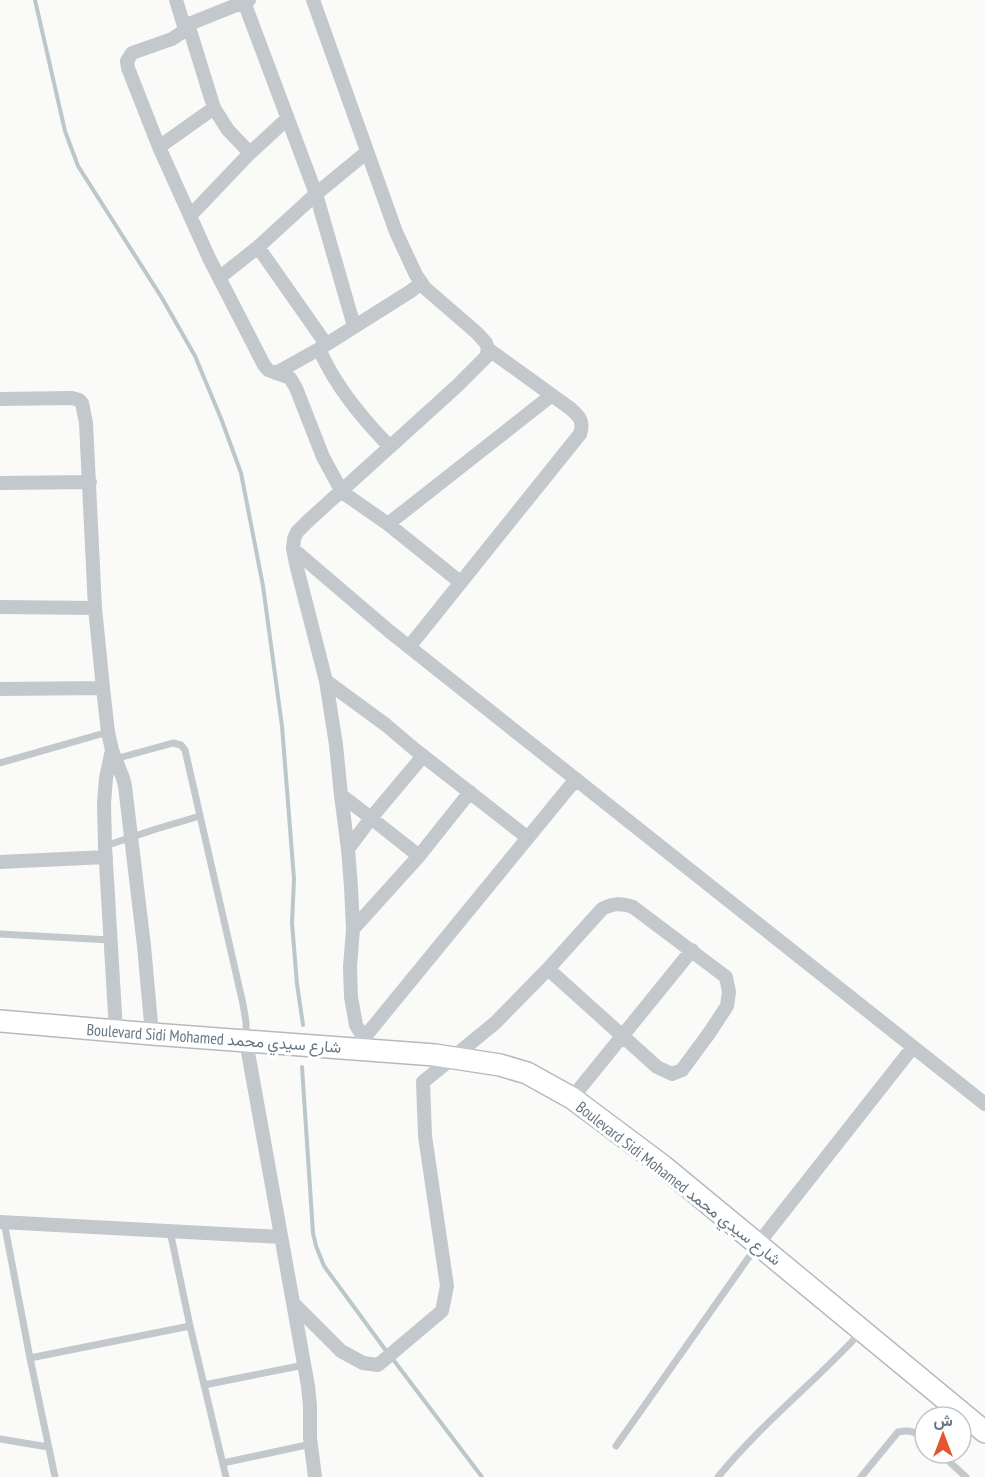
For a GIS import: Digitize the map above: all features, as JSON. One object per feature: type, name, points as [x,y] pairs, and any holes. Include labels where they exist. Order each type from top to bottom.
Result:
[{"type":"main road","name":"Boulevard Sidi Mohamed شارع سيدي محمد","points":[[0,1021],[246,1041],[359,1043],[500,1065],[527,1073],[572,1098],[663,1166],[985,1432]]},
{"type":"street","points":[[176,0],[214,108],[228,130],[250,153]]},
{"type":"street","points":[[313,0],[406,256],[425,288],[477,333],[488,349],[486,357],[464,380],[297,532],[294,539],[293,549],[297,568],[326,681],[336,745],[348,849],[353,929],[351,997],[359,1043]]},
{"type":"street","points":[[186,25],[247,1],[316,194],[354,326]]},
{"type":"street","points":[[186,25],[184,31],[178,36],[132,53],[128,61],[130,76],[159,147],[219,278],[264,365],[268,370],[290,378],[296,388],[322,457],[342,492],[388,524],[460,582]]},
{"type":"street","points":[[159,147],[214,108]]},
{"type":"street","points":[[190,216],[250,153],[288,118]]},
{"type":"street","points":[[219,278],[368,152]]},
{"type":"street","points":[[258,247],[322,346],[328,369],[350,402],[390,447]]},
{"type":"street","points":[[276,373],[421,283]]},
{"type":"street","points":[[409,647],[580,434],[582,428],[579,416],[488,349]]},
{"type":"street","points":[[388,524],[552,395]]},
{"type":"street","points":[[0,399],[72,398],[82,403],[86,423],[96,608],[103,688],[112,756],[125,786],[152,1034]]},
{"type":"street","points":[[0,483],[90,483]]},
{"type":"street","points":[[293,549],[409,647],[985,1104]]},
{"type":"street","points":[[0,607],[96,608]]},
{"type":"street","points":[[326,681],[386,725],[528,838]]},
{"type":"street","points":[[0,689],[103,688]]},
{"type":"street","points":[[112,756],[106,778],[105,795],[116,1031]]},
{"type":"street","points":[[348,849],[423,756]]},
{"type":"street","points":[[359,1043],[576,779]]},
{"type":"street","points":[[353,929],[419,856],[470,792]]},
{"type":"street","points":[[341,795],[419,856]]},
{"type":"street","points":[[2,860],[106,852]]},
{"type":"street","points":[[293,1303],[341,1351],[363,1363],[378,1365],[442,1311],[447,1286],[425,1136],[423,1082],[495,1023],[549,969],[602,909],[621,903],[633,907],[692,950],[726,977],[729,984],[727,1006],[682,1070],[672,1074],[657,1067],[549,969]]},
{"type":"street","points":[[572,1098],[692,950]]},
{"type":"street","points":[[246,1041],[309,1395],[315,1477]]},
{"type":"street","points":[[758,1244],[913,1047]]},
{"type":"street","points":[[2,1222],[281,1237]]},
{"type":"lane","points":[[0,763],[108,732]]},
{"type":"lane","points":[[112,756],[173,743],[181,745],[185,750],[243,1004],[246,1041]]},
{"type":"lane","points":[[106,852],[131,837],[200,816]]},
{"type":"lane","points":[[0,934],[110,940]]},
{"type":"lane","points":[[2,1222],[55,1477]]},
{"type":"lane","points":[[170,1231],[226,1477]]},
{"type":"lane","points":[[616,1446],[758,1244]]},
{"type":"lane","points":[[30,1358],[190,1326]]},
{"type":"lane","points":[[718,1477],[754,1436],[816,1378],[862,1330]]},
{"type":"lane","points":[[204,1385],[304,1365]]},
{"type":"lane","points":[[861,1477],[898,1432],[907,1430],[913,1432]]},
{"type":"lane","points":[[0,1439],[48,1447]]},
{"type":"lane","points":[[223,1463],[311,1444]]},
{"type":"lane","points":[[953,1465],[966,1477]]},
{"type":"waterway","points":[[35,0],[65,131],[78,166],[162,298],[195,356],[241,473],[263,586],[282,726],[294,879],[292,923],[303,1025]]},
{"type":"waterway","points":[[302,1067],[313,1233],[316,1246],[324,1266],[387,1352]]},
{"type":"waterway","points":[[392,1358],[482,1477]]}]
